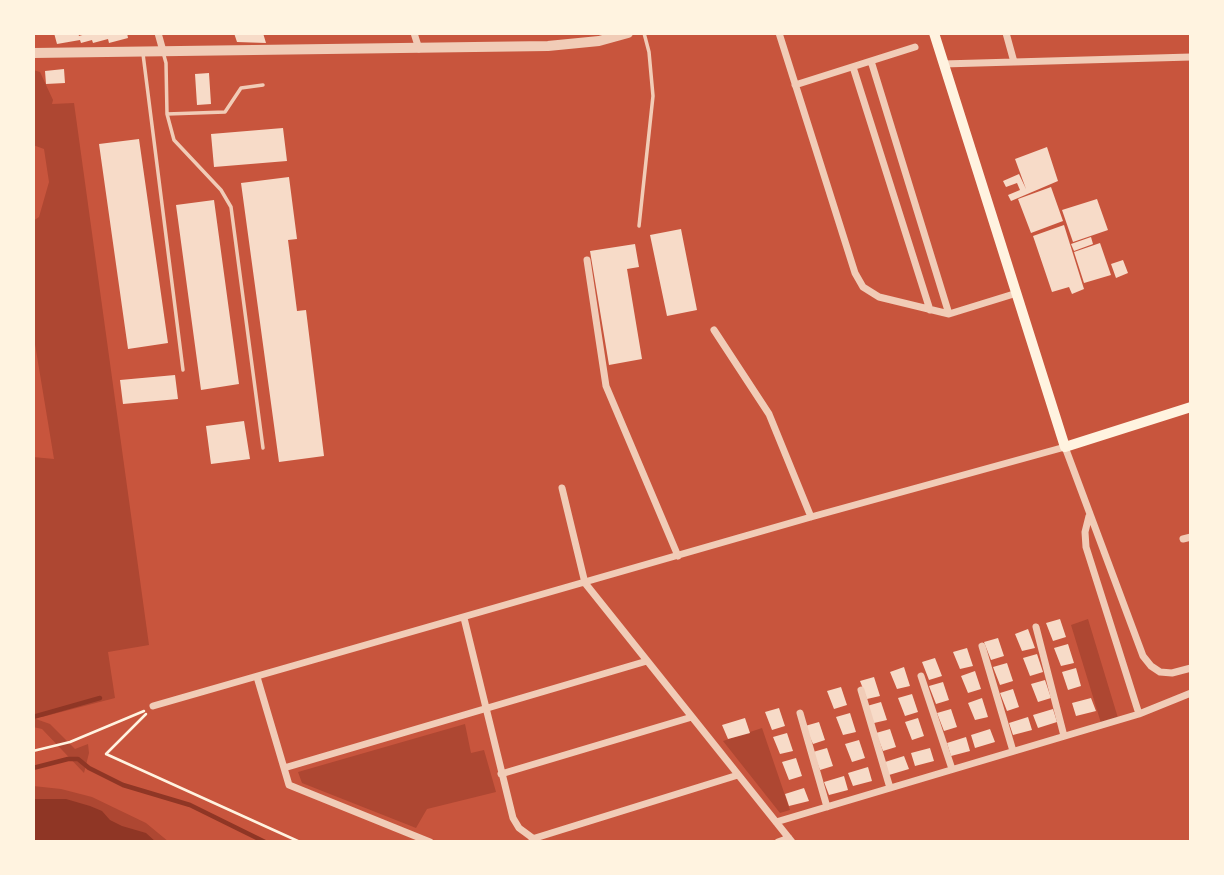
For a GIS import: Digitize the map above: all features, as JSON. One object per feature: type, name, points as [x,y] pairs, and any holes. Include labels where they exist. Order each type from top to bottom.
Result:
[{"type":"main road","points":[[934,33],[1065,447],[1191,407]]},
{"type":"street","points":[[158,33],[163,51]]},
{"type":"street","points":[[414,33],[419,49]]},
{"type":"street","points":[[33,53],[564,46],[628,33]]},
{"type":"street","points":[[779,33],[858,281],[873,295],[948,314],[1017,293]]},
{"type":"street","points":[[1006,33],[1014,62]]},
{"type":"street","points":[[795,85],[915,47]]},
{"type":"street","points":[[943,64],[1191,57]]},
{"type":"street","points":[[871,61],[948,314]]},
{"type":"street","points":[[853,67],[930,310]]},
{"type":"street","points":[[587,260],[606,386],[678,556]]},
{"type":"street","points":[[714,330],[769,414],[811,517]]},
{"type":"street","points":[[153,706],[1065,447],[1147,662],[1155,669],[1172,673],[1191,668]]},
{"type":"street","points":[[562,488],[585,583],[790,840],[778,842]]},
{"type":"street","points":[[1090,516],[1084,532],[1086,547],[1139,714]]},
{"type":"street","points":[[464,618],[501,774],[516,824],[534,841],[738,775]]},
{"type":"street","points":[[1036,627],[1064,736]]},
{"type":"street","points":[[982,646],[1013,751]]},
{"type":"street","points":[[284,768],[647,661]]},
{"type":"street","points":[[922,676],[951,769]]},
{"type":"street","points":[[257,677],[289,785],[430,842]]},
{"type":"street","points":[[860,690],[890,788]]},
{"type":"street","points":[[776,822],[1139,714],[1191,693]]},
{"type":"street","points":[[800,713],[827,807]]},
{"type":"street","points":[[501,774],[692,717]]},
{"type":"lane","points":[[639,226],[653,96],[649,52],[644,33]]},
{"type":"lane","points":[[143,51],[183,370]]},
{"type":"lane","points":[[163,51],[166,63],[167,114],[174,140],[221,190],[231,207],[263,448]]},
{"type":"lane","points":[[167,114],[225,112],[241,88],[263,85]]},
{"type":"path","points":[[33,751],[70,742],[153,706]]},
{"type":"path","points":[[153,706],[106,754],[300,842]]},
{"type":"shaded area","points":[[33,70],[40,72],[53,100],[52,104],[74,103],[149,645],[108,652],[115,698],[42,717],[33,713],[33,457],[54,459],[33,332],[33,221],[39,217],[49,182],[44,149],[33,145]]},
{"type":"shaded area","points":[[1088,619],[1118,718],[1101,723],[1071,625]]},
{"type":"shaded area","points":[[33,718],[50,724],[75,749],[88,744],[89,753],[84,773],[42,729],[33,727]]},
{"type":"shaded area","points":[[465,724],[471,753],[484,750],[496,792],[427,809],[416,828],[302,783],[298,772]]},
{"type":"shaded area","points":[[762,728],[790,810],[780,813],[723,741]]},
{"type":"shaded area","points":[[33,786],[61,789],[92,797],[146,823],[169,842],[33,842]]},
{"type":"shaded area","points":[[33,799],[66,799],[90,806],[102,811],[110,820],[122,826],[146,833],[156,842],[33,842]]},
{"type":"building","points":[[54,33],[78,33],[79,36],[89,33],[127,33],[128,38],[109,43],[108,39],[93,43],[92,40],[81,43],[80,40],[57,44]]},
{"type":"building","points":[[234,33],[263,33],[266,43],[237,42]]},
{"type":"building","points":[[64,69],[65,83],[46,84],[45,71]]},
{"type":"building","points":[[209,73],[211,104],[197,105],[195,74]]},
{"type":"building","points":[[283,128],[287,161],[214,167],[211,134]]},
{"type":"building","points":[[139,139],[168,343],[128,349],[99,144]]},
{"type":"building","points":[[1047,147],[1058,181],[1011,201],[1008,195],[1020,190],[1017,183],[1006,187],[1003,181],[1019,174],[1026,189],[1015,159]]},
{"type":"building","points":[[289,177],[297,239],[288,240],[297,311],[306,310],[324,456],[279,462],[241,183]]},
{"type":"building","points":[[1051,187],[1063,221],[1031,233],[1018,199]]},
{"type":"building","points":[[1097,199],[1108,230],[1073,242],[1062,210]]},
{"type":"building","points":[[214,200],[239,384],[201,390],[176,205]]},
{"type":"building","points":[[1064,225],[1084,289],[1072,294],[1069,287],[1052,292],[1033,236]]},
{"type":"building","points":[[681,229],[697,310],[667,316],[650,235]]},
{"type":"building","points":[[1091,237],[1093,244],[1074,251],[1071,244]]},
{"type":"building","points":[[1100,243],[1111,275],[1084,283],[1074,252]]},
{"type":"building","points":[[635,244],[639,267],[627,269],[642,359],[609,365],[590,251]]},
{"type":"building","points":[[1123,260],[1128,273],[1116,278],[1111,264]]},
{"type":"building","points":[[175,375],[178,399],[123,404],[120,380]]},
{"type":"building","points":[[244,421],[250,459],[211,464],[206,426]]},
{"type":"building","points":[[1060,619],[1066,637],[1053,641],[1046,623]]},
{"type":"building","points":[[1028,629],[1035,648],[1022,651],[1015,634]]},
{"type":"building","points":[[998,638],[1004,656],[991,660],[984,642]]},
{"type":"building","points":[[1068,644],[1074,663],[1061,666],[1054,648]]},
{"type":"building","points":[[967,648],[973,666],[960,669],[953,652]]},
{"type":"building","points":[[1037,654],[1043,672],[1030,676],[1023,658]]},
{"type":"building","points":[[935,658],[942,676],[929,680],[922,662]]},
{"type":"building","points":[[1007,663],[1013,681],[1000,685],[993,667]]},
{"type":"building","points":[[904,667],[910,686],[897,689],[890,672]]},
{"type":"building","points":[[1076,668],[1081,686],[1068,690],[1062,672]]},
{"type":"building","points":[[975,671],[981,689],[968,693],[961,676]]},
{"type":"building","points":[[874,677],[880,696],[867,699],[860,681]]},
{"type":"building","points":[[1045,680],[1051,698],[1038,702],[1031,684]]},
{"type":"building","points":[[943,682],[949,700],[936,704],[929,686]]},
{"type":"building","points":[[841,687],[847,705],[834,709],[827,691]]},
{"type":"building","points":[[1013,689],[1019,707],[1007,711],[1000,693]]},
{"type":"building","points":[[912,694],[918,712],[905,716],[898,698]]},
{"type":"building","points":[[982,698],[988,717],[975,720],[968,703]]},
{"type":"building","points":[[1091,698],[1096,711],[1076,716],[1072,703]]},
{"type":"building","points":[[881,702],[887,720],[874,723],[867,706]]},
{"type":"building","points":[[779,708],[785,726],[772,730],[765,712]]},
{"type":"building","points":[[951,709],[957,727],[944,731],[937,713]]},
{"type":"building","points":[[1053,709],[1057,722],[1038,728],[1033,715]]},
{"type":"building","points":[[850,713],[856,732],[843,735],[836,717]]},
{"type":"building","points":[[1028,717],[1032,730],[1013,735],[1009,723]]},
{"type":"building","points":[[745,718],[750,733],[728,739],[722,725]]},
{"type":"building","points":[[918,718],[924,736],[912,740],[905,722]]},
{"type":"building","points":[[819,722],[825,740],[813,744],[805,726]]},
{"type":"building","points":[[890,729],[896,747],[883,751],[876,733]]},
{"type":"building","points":[[990,729],[995,742],[975,748],[971,735]]},
{"type":"building","points":[[787,733],[793,751],[780,754],[773,737]]},
{"type":"building","points":[[966,737],[970,751],[951,756],[947,743]]},
{"type":"building","points":[[859,740],[865,758],[852,762],[845,744]]},
{"type":"building","points":[[827,748],[833,766],[820,770],[813,752]]},
{"type":"building","points":[[930,748],[934,761],[915,766],[911,753]]},
{"type":"building","points":[[904,756],[909,769],[889,775],[885,762]]},
{"type":"building","points":[[796,758],[802,776],[789,780],[782,762]]},
{"type":"building","points":[[868,767],[872,781],[853,786],[848,773]]},
{"type":"building","points":[[844,776],[848,790],[829,795],[824,782]]},
{"type":"building","points":[[804,788],[809,801],[789,806],[785,794]]},
{"type":"waterway","points":[[33,717],[100,698]]},
{"type":"waterway","points":[[33,768],[78,759],[89,768],[123,785],[190,805],[265,842]]}]
